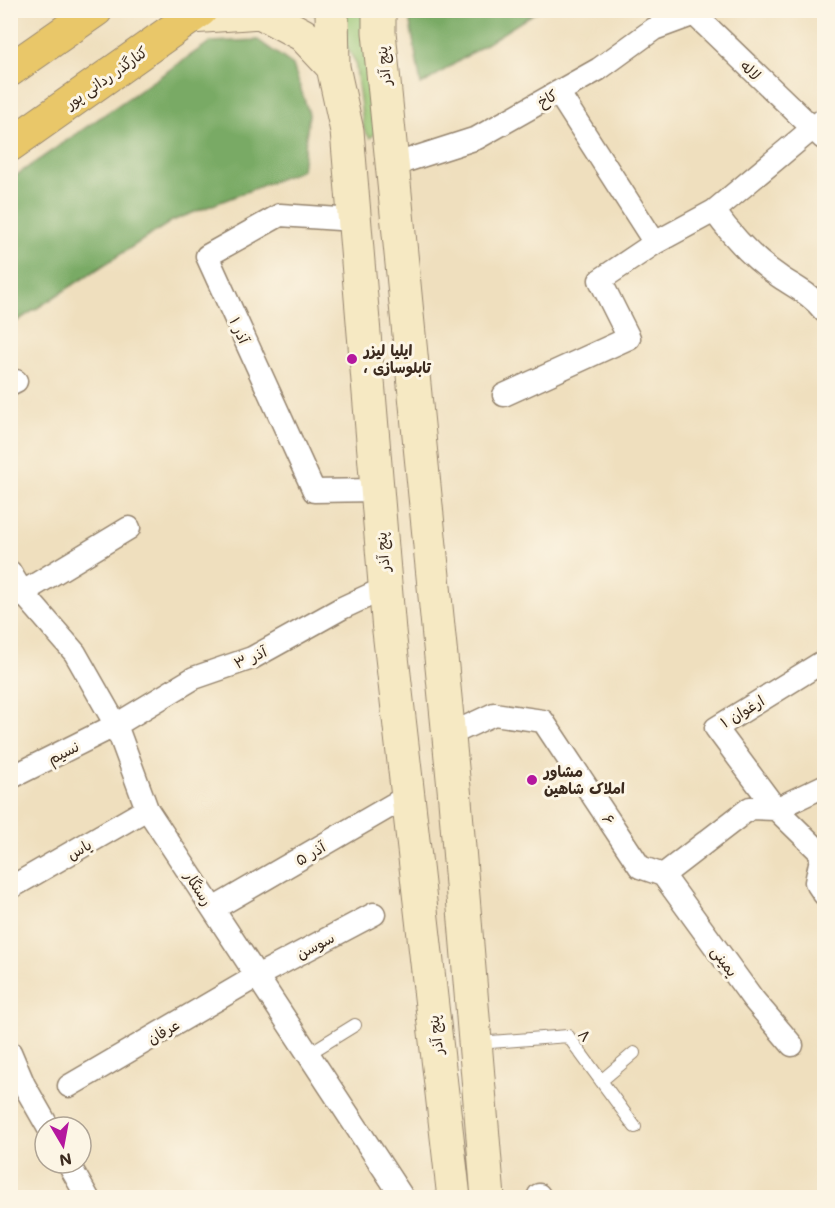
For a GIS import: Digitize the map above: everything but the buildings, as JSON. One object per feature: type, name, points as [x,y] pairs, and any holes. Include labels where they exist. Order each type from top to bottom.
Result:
[{"type":"main road","points":[[10,70],[96,10]]},
{"type":"main road","name":"پنج آذر","points":[[332,10],[333,67],[347,131],[385,588],[406,797],[454,1197]]},
{"type":"main road","name":"پنج آذر","points":[[379,10],[379,32],[449,735],[488,1197]]},
{"type":"main road","points":[[196,14],[261,12],[303,35],[333,67]]},
{"type":"main road","name":"کنارگذر ردانی پور","points":[[10,145],[196,14]]},
{"type":"street","name":"کاخ","points":[[393,165],[477,138],[599,69],[654,29],[691,13]]},
{"type":"street","name":"لاله","points":[[691,13],[821,129]]},
{"type":"street","points":[[558,92],[655,243]]},
{"type":"street","points":[[504,395],[629,338],[600,280],[655,243],[714,211],[821,129]]},
{"type":"street","points":[[714,211],[752,255],[778,277],[815,298],[825,310]]},
{"type":"street","name":"آذر ۱","points":[[354,220],[280,215],[207,256],[314,491],[377,490]]},
{"type":"street","points":[[16,596],[129,528]]},
{"type":"street","name":"رستگار","points":[[10,572],[16,596],[75,653],[116,725],[147,809],[403,1197]]},
{"type":"street","name":"آذر ۳","points":[[116,725],[194,678],[252,658],[342,608],[385,588]]},
{"type":"street","name":"ارغوان ۱","points":[[776,809],[716,728],[825,661]]},
{"type":"street","name":"۶","points":[[449,735],[494,714],[543,721],[640,867],[663,875]]},
{"type":"street","name":"نسیم","points":[[10,778],[116,725]]},
{"type":"street","points":[[663,875],[750,808],[776,809],[825,786]]},
{"type":"street","name":"آذر ۵","points":[[213,909],[406,797]]},
{"type":"street","name":"یاس","points":[[10,888],[147,809]]},
{"type":"street","points":[[776,809],[823,854],[816,882],[825,894]]},
{"type":"street","name":"یمینی","points":[[663,875],[753,999],[792,1045]]},
{"type":"street","name":"سوسن","points":[[257,976],[374,914]]},
{"type":"street","name":"عرفان","points":[[69,1086],[257,976]]},
{"type":"street","points":[[10,1052],[24,1085],[41,1115]]},
{"type":"street","points":[[75,1175],[88,1197]]},
{"type":"lane","points":[[308,1054],[355,1025]]},
{"type":"lane","name":"۸","points":[[476,1044],[568,1036],[635,1127]]},
{"type":"lane","points":[[601,1081],[634,1053]]},
{"type":"green space","points":[[408,10],[538,11],[421,85]]},
{"type":"green space","points":[[308,11],[366,11],[378,131],[370,138],[364,130],[355,61],[334,26]]},
{"type":"green space","points":[[258,40],[293,65],[309,114],[302,170],[172,221],[11,325],[11,179],[210,42]]},
{"type":"place","name":"ایلیا لیزر ، تابلوسازی","points":[[352,359]]},
{"type":"place","name":"مشاور املاک شاهین","points":[[532,780]]}]
